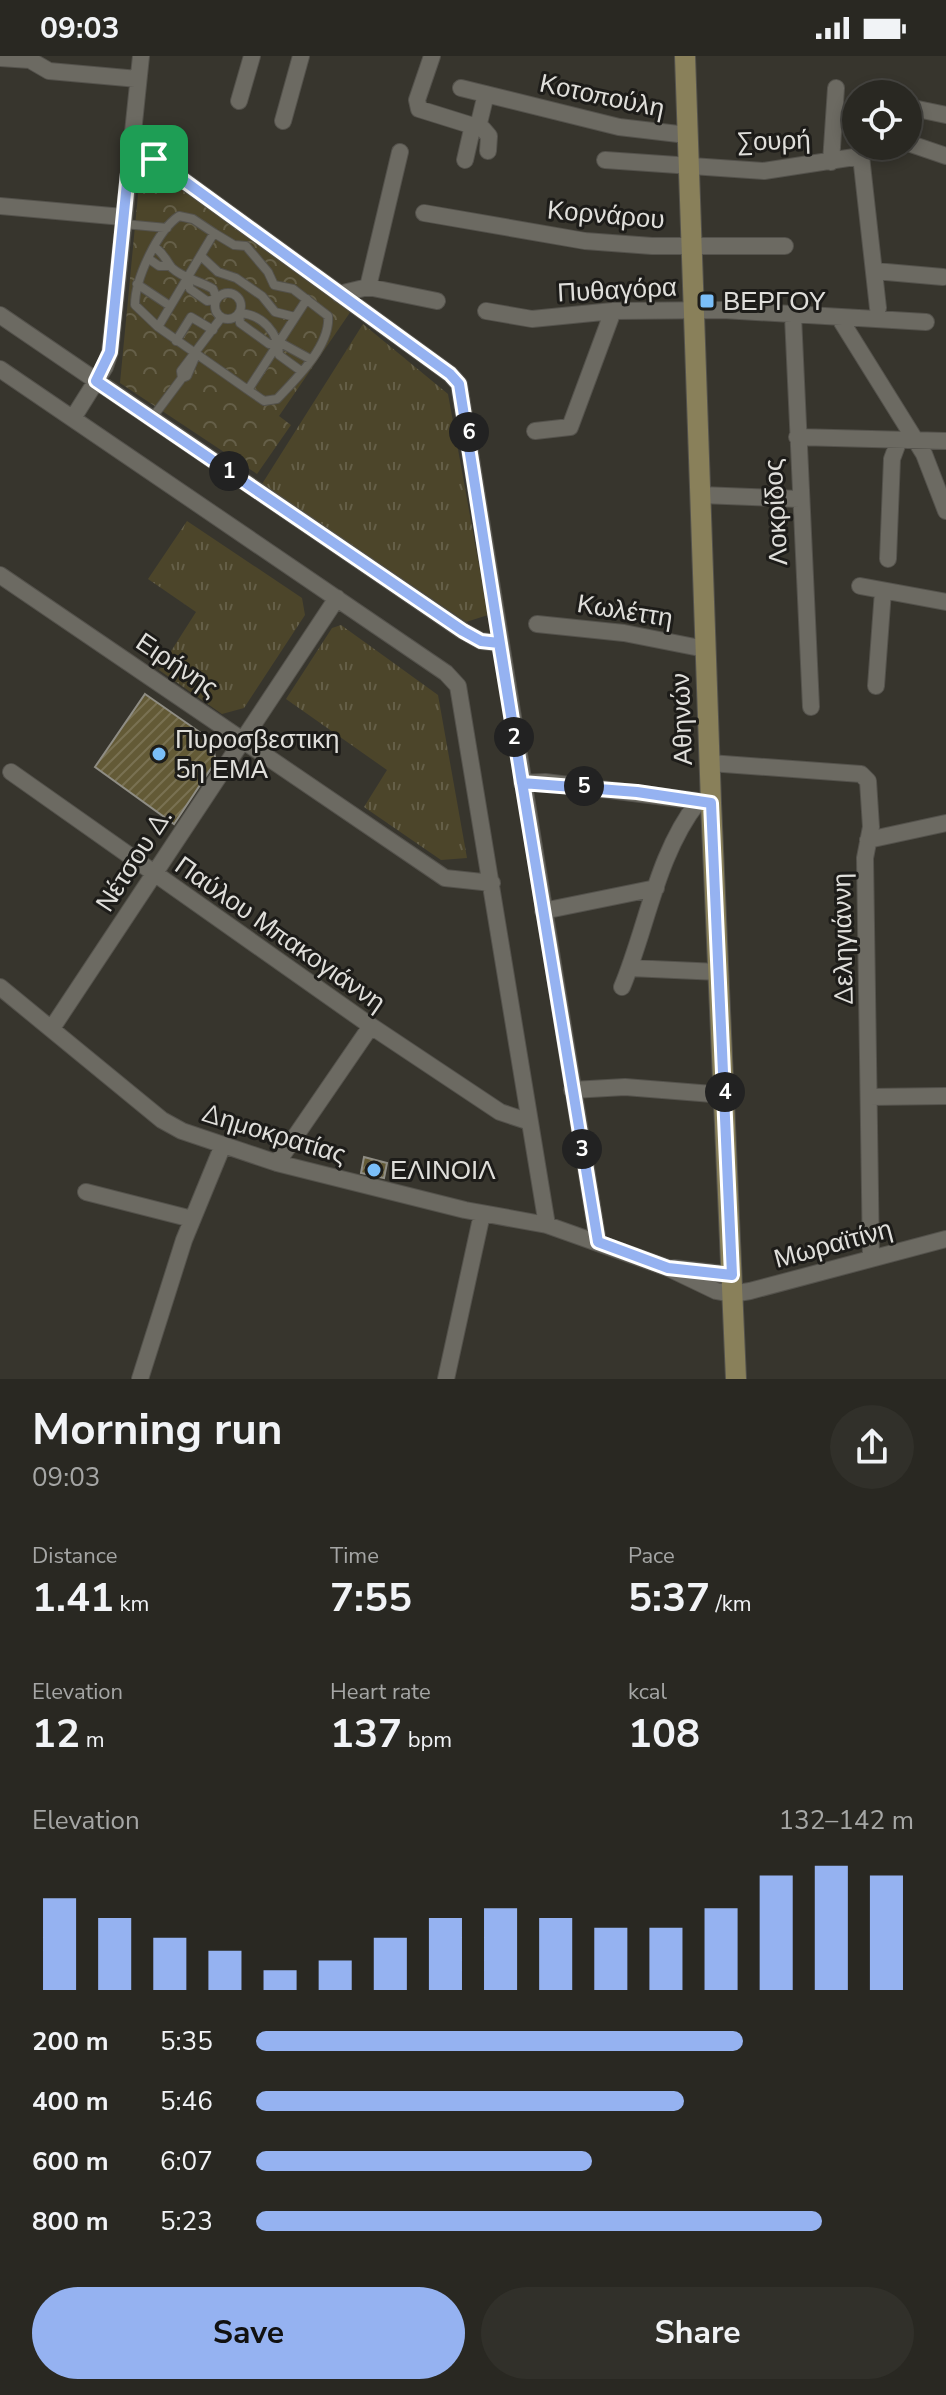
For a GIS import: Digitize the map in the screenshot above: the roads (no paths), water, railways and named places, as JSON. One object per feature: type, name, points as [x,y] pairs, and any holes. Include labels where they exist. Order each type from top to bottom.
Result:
[{"type":"main road","name":"Αθηνών","points":[[685,56],[710,763],[704,802],[719,972],[736,1379]]},
{"type":"street","points":[[73,418],[110,352],[141,56]]},
{"type":"street","points":[[239,101],[252,56]]},
{"type":"street","points":[[283,121],[301,56]]},
{"type":"street","points":[[432,56],[417,100],[424,113],[476,126],[489,136],[488,151]]},
{"type":"street","points":[[0,58],[30,60],[49,71],[138,79]]},
{"type":"street","name":"Κοτοπούλη","points":[[461,88],[619,127],[687,135]]},
{"type":"street","points":[[831,162],[836,88]]},
{"type":"street","points":[[465,160],[486,94]]},
{"type":"street","points":[[922,110],[946,115]]},
{"type":"street","points":[[922,148],[946,156]]},
{"type":"street","points":[[368,287],[400,152]]},
{"type":"street","points":[[130,153],[154,159],[459,384],[598,1242]]},
{"type":"street","name":"Σουρή","points":[[605,160],[688,163],[764,171],[842,158]]},
{"type":"street","points":[[866,160],[878,308]]},
{"type":"street","points":[[0,206],[122,221]]},
{"type":"street","name":"Κορνάρου","points":[[424,213],[585,241],[785,246]]},
{"type":"street","points":[[875,271],[943,277]]},
{"type":"street","points":[[339,294],[368,287],[437,301]]},
{"type":"street","name":"Πυθαγόρα","points":[[486,311],[543,319],[613,311],[795,311]]},
{"type":"street","points":[[535,431],[570,427],[613,311]]},
{"type":"street","points":[[795,311],[840,319],[926,322]]},
{"type":"street","points":[[795,311],[840,312],[860,320]]},
{"type":"street","name":"Λοκρίδος","points":[[795,311],[799,499],[811,707]]},
{"type":"street","points":[[0,315],[463,631],[481,641],[499,643]]},
{"type":"street","points":[[840,319],[916,440],[946,511]]},
{"type":"street","points":[[0,369],[446,673],[458,686],[547,1225]]},
{"type":"street","points":[[797,437],[946,441]]},
{"type":"street","points":[[888,559],[892,459],[899,440]]},
{"type":"street","points":[[701,495],[799,499]]},
{"type":"street","name":"Ειρήνης","points":[[0,575],[445,878],[492,883]]},
{"type":"street","points":[[860,586],[946,602]]},
{"type":"street","points":[[876,686],[883,591]]},
{"type":"street","name":"Νέτσου Δ.","points":[[52,1028],[337,598]]},
{"type":"street","name":"Κωλέττη","points":[[537,624],[624,633],[705,649]]},
{"type":"street","name":"Δεληγιάννη","points":[[710,763],[861,774],[869,788],[865,858],[871,1259]]},
{"type":"street","name":"Παύλου Μπακογιάννη","points":[[11,772],[371,1026],[500,1112],[530,1122]]},
{"type":"street","points":[[522,783],[637,792],[704,802]]},
{"type":"street","points":[[622,987],[656,888],[684,822],[704,802]]},
{"type":"street","points":[[868,840],[946,823]]},
{"type":"street","points":[[543,911],[656,888]]},
{"type":"street","points":[[630,968],[719,972]]},
{"type":"street","name":"Δημοκρατίας","points":[[0,987],[171,1126],[277,1163],[482,1214],[547,1225],[668,1268],[702,1286],[732,1284]]},
{"type":"street","points":[[277,1163],[371,1026]]},
{"type":"street","points":[[572,1090],[625,1087],[725,1095]]},
{"type":"street","points":[[869,1097],[946,1096]]},
{"type":"street","points":[[140,1379],[192,1219],[223,1145]]},
{"type":"street","points":[[86,1192],[192,1219]]},
{"type":"street","points":[[446,1379],[482,1214]]},
{"type":"street","name":"Μωραϊτίνη","points":[[732,1284],[871,1259],[946,1239]]},
{"type":"lane","points":[[179,216],[185,216],[214,233],[234,245],[246,246],[268,272],[274,285],[293,289],[328,316],[327,331],[310,359],[277,399],[264,401],[176,341],[135,305],[137,284],[149,259],[167,228],[179,216]]},
{"type":"lane","points":[[122,221],[167,228]]},
{"type":"lane","points":[[158,327],[214,233]]},
{"type":"lane","points":[[156,248],[167,257],[170,266]]},
{"type":"lane","points":[[201,256],[218,272],[236,278],[262,296],[275,312],[295,317]]},
{"type":"lane","points":[[149,259],[159,266],[170,266],[187,278],[190,289],[207,301],[226,294],[238,298]]},
{"type":"lane","points":[[137,284],[170,306]]},
{"type":"lane","points":[[245,286],[238,298],[240,323],[269,344],[279,342],[310,359]]},
{"type":"lane","points":[[217,299],[216,310],[221,318]]},
{"type":"lane","points":[[248,390],[307,299]]},
{"type":"lane","points":[[221,318],[230,319],[239,313]]},
{"type":"lane","points":[[176,341],[191,317],[213,330]]},
{"type":"lane","points":[[152,419],[196,364],[196,355],[221,318]]},
{"type":"lane","points":[[279,342],[279,355],[301,371]]},
{"type":"place","name":"ΒΕΡΓΟΥ","points":[[707,301]]},
{"type":"place","name":"Πυροσβεστικη 5η ΕΜΑ","points":[[159,754]]},
{"type":"place","name":"ΕΛΙΝΟΙΛ","points":[[374,1170]]}]
